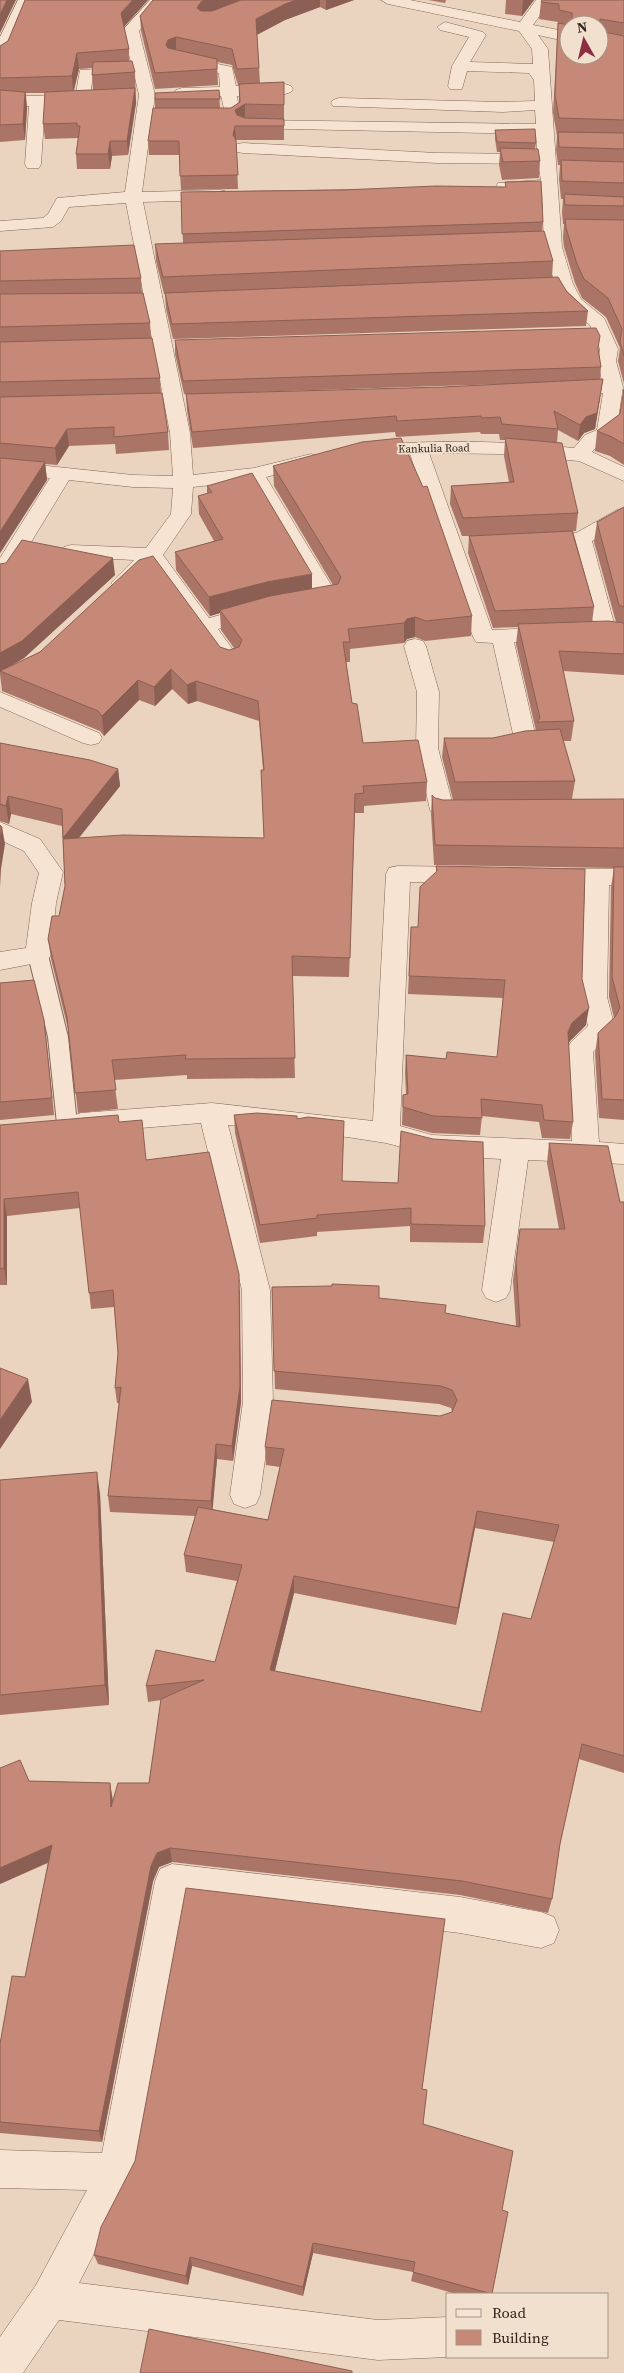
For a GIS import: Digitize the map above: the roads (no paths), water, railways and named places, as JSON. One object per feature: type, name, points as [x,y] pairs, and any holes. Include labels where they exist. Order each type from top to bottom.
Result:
[{"type":"street","points":[[0,56],[15,18],[25,0]]},
{"type":"street","points":[[110,594],[152,555],[181,514],[183,482],[180,433],[133,197],[147,95],[131,30],[158,0]]},
{"type":"street","points":[[388,0],[449,6],[524,27],[559,34]]},
{"type":"street","points":[[524,27],[544,0]]},
{"type":"street","points":[[449,6],[431,24],[478,34],[460,66],[456,86]]},
{"type":"street","points":[[524,27],[540,49],[547,158],[560,207],[552,235],[564,284],[573,302],[598,322],[612,343]]},
{"type":"street","points":[[176,60],[226,70],[231,115],[212,115]]},
{"type":"street","points":[[460,66],[534,69],[539,77],[542,77]]},
{"type":"street","points":[[83,97],[86,73],[141,71]]},
{"type":"street","points":[[129,96],[285,89]]},
{"type":"street","points":[[0,100],[37,101],[101,97]]},
{"type":"street","points":[[33,164],[37,101]]},
{"type":"street","points":[[339,103],[503,107],[543,106]]},
{"type":"street","points":[[144,115],[164,115]]},
{"type":"street","points":[[245,125],[547,158],[567,173]]},
{"type":"street","points":[[484,187],[547,158],[566,144]]},
{"type":"street","points":[[243,148],[437,158],[547,158]]},
{"type":"street","points":[[0,226],[47,223],[55,217],[63,202],[133,197],[238,195]]},
{"type":"street","points":[[532,241],[570,231]]},
{"type":"street","points":[[126,254],[164,253]]},
{"type":"street","points":[[544,285],[564,284]]},
{"type":"street","points":[[135,302],[174,301]]},
{"type":"street","points":[[583,334],[612,343]]},
{"type":"street","points":[[579,455],[592,439],[606,434],[613,386],[606,361],[612,343]]},
{"type":"street","points":[[144,349],[183,348]]},
{"type":"street","points":[[546,390],[613,386]]},
{"type":"street","points":[[154,403],[194,402]]},
{"type":"street","points":[[416,446],[463,544],[484,637],[615,634],[581,539]]},
{"type":"street","name":"Kankulia Road","points":[[352,454],[416,446],[507,448],[579,455],[602,462],[624,475]]},
{"type":"street","points":[[0,467],[133,481],[183,482],[254,474],[282,466],[325,458]]},
{"type":"street","points":[[0,575],[63,474]]},
{"type":"street","points":[[205,626],[281,606],[328,598],[254,474]]},
{"type":"street","points":[[522,542],[581,539],[624,514]]},
{"type":"street","points":[[71,551],[152,555]]},
{"type":"street","points":[[152,555],[230,661]]},
{"type":"street","points":[[473,747],[501,746],[525,738],[502,636]]},
{"type":"street","points":[[414,646],[428,692],[442,810],[490,810]]},
{"type":"street","points":[[0,699],[91,738]]},
{"type":"street","points":[[0,830],[32,846],[51,872],[44,903],[38,955],[0,961]]},
{"type":"street","points":[[386,1133],[398,874],[491,876]]},
{"type":"street","points":[[530,876],[624,878]]},
{"type":"street","points":[[586,1153],[580,1049],[602,1028],[594,998],[597,878]]},
{"type":"street","points":[[212,1113],[256,1290],[272,1404],[245,1495]]},
{"type":"street","points":[[38,1127],[212,1113],[386,1133],[432,1145],[624,1154]]},
{"type":"street","points":[[496,1290],[516,1150]]},
{"type":"street","points":[[0,2372],[50,2299],[117,2172],[172,1881],[460,1915],[541,1930]]},
{"type":"street","points":[[0,2169],[117,2172]]},
{"type":"street","points":[[50,2299],[378,2340],[446,2337]]},
{"type":"lane","points":[[38,955],[58,1037],[67,1124]]}]
